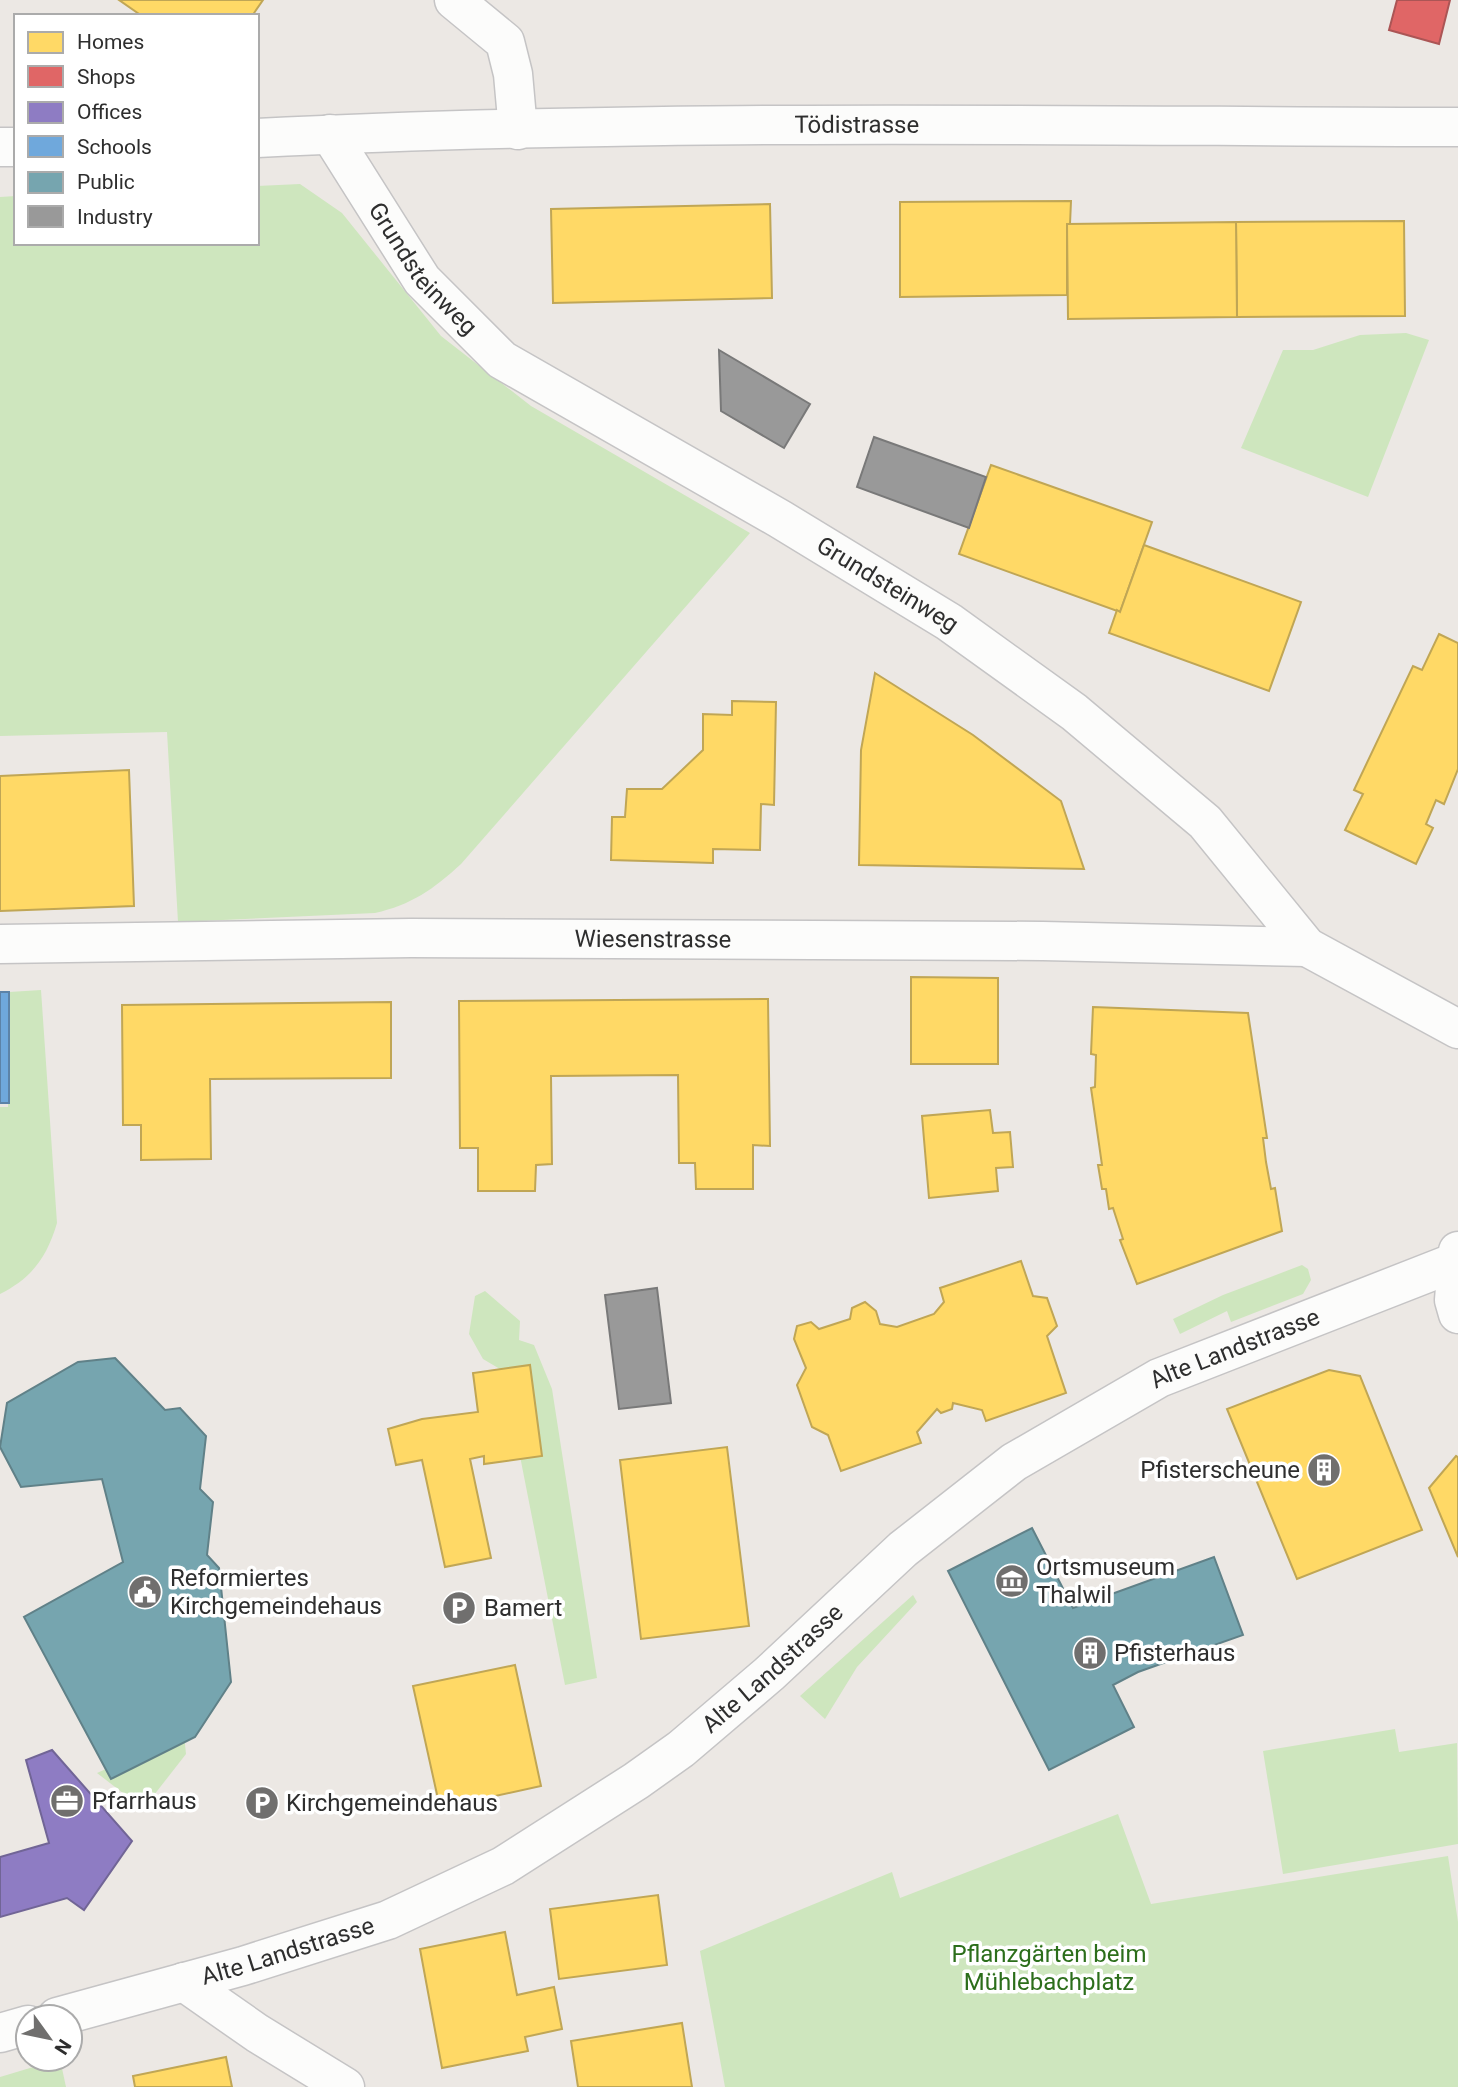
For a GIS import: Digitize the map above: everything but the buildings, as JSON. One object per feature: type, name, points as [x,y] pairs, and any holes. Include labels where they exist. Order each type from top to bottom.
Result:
[{"type":"street","points":[[454,0],[505,42],[513,74],[518,130]]},
{"type":"street","name":"Tödistrasse","points":[[259,138],[518,130],[882,126],[1458,127]]},
{"type":"street","name":"Grundsteinweg","points":[[330,134],[422,280],[502,360],[780,519],[949,622],[1074,712],[1205,822],[1307,947],[1458,1029]]},
{"type":"street","name":"Wiesenstrasse","points":[[0,944],[411,938],[1043,941],[1307,947]]},
{"type":"street","points":[[1457,1258],[1454,1300],[1458,1314]]},
{"type":"street","name":"Alte Landstrasse","points":[[84,2010],[388,1920],[503,1866],[681,1749],[769,1674],[903,1549],[1014,1462],[1159,1378],[1457,1258]]},
{"type":"street","points":[[184,1982],[345,2087]]},
{"type":"green space","points":[[300,184],[342,213],[441,336],[531,406],[750,533],[461,864],[431,888],[411,901],[375,913],[178,922],[167,732],[0,736],[0,197],[14,196],[14,245],[259,245],[259,186]]},
{"type":"green space","points":[[1406,333],[1429,340],[1368,497],[1241,448],[1283,350],[1313,350],[1360,335]]},
{"type":"green space","points":[[41,990],[57,1223],[37,1265],[21,1281],[0,1294],[0,1107],[8,1107],[9,992]]},
{"type":"green space","points":[[1302,1265],[1308,1269],[1311,1280],[1303,1294],[1231,1322],[1227,1311],[1180,1334],[1173,1319],[1223,1295]]},
{"type":"green space","points":[[485,1291],[520,1321],[519,1340],[534,1345],[552,1389],[597,1678],[565,1685],[518,1446],[515,1378],[483,1359],[469,1334],[475,1296]]},
{"type":"green space","points":[[913,1595],[917,1602],[857,1667],[825,1719],[800,1696]]},
{"type":"green space","points":[[1395,1729],[1399,1752],[1457,1743],[1458,1844],[1283,1874],[1263,1751]]},
{"type":"green space","points":[[184,1734],[186,1754],[154,1795],[144,1802],[132,1800],[97,1773]]},
{"type":"green space","name":"Pflanzgärten beim Mühlebachplatz","points":[[1118,1814],[1151,1904],[1448,1856],[1458,1922],[1458,2087],[725,2087],[700,1951],[892,1872],[900,1898]]},
{"type":"green space","points":[[14,2073],[63,2073],[66,2087],[0,2087],[0,2077]]},
{"type":"place","name":"Pfisterscheune","points":[[1324,1470]]},
{"type":"place","name":"Ortsmuseum Thalwil","points":[[1012,1581]]},
{"type":"place","name":"Reformiertes Kirchgemeindehaus","points":[[145,1592]]},
{"type":"place","name":"Bamert","points":[[459,1608]]},
{"type":"place","name":"Pfisterhaus","points":[[1090,1653]]},
{"type":"place","name":"Pfarrhaus","points":[[67,1801]]},
{"type":"place","name":"Kirchgemeindehaus","points":[[262,1803]]}]
